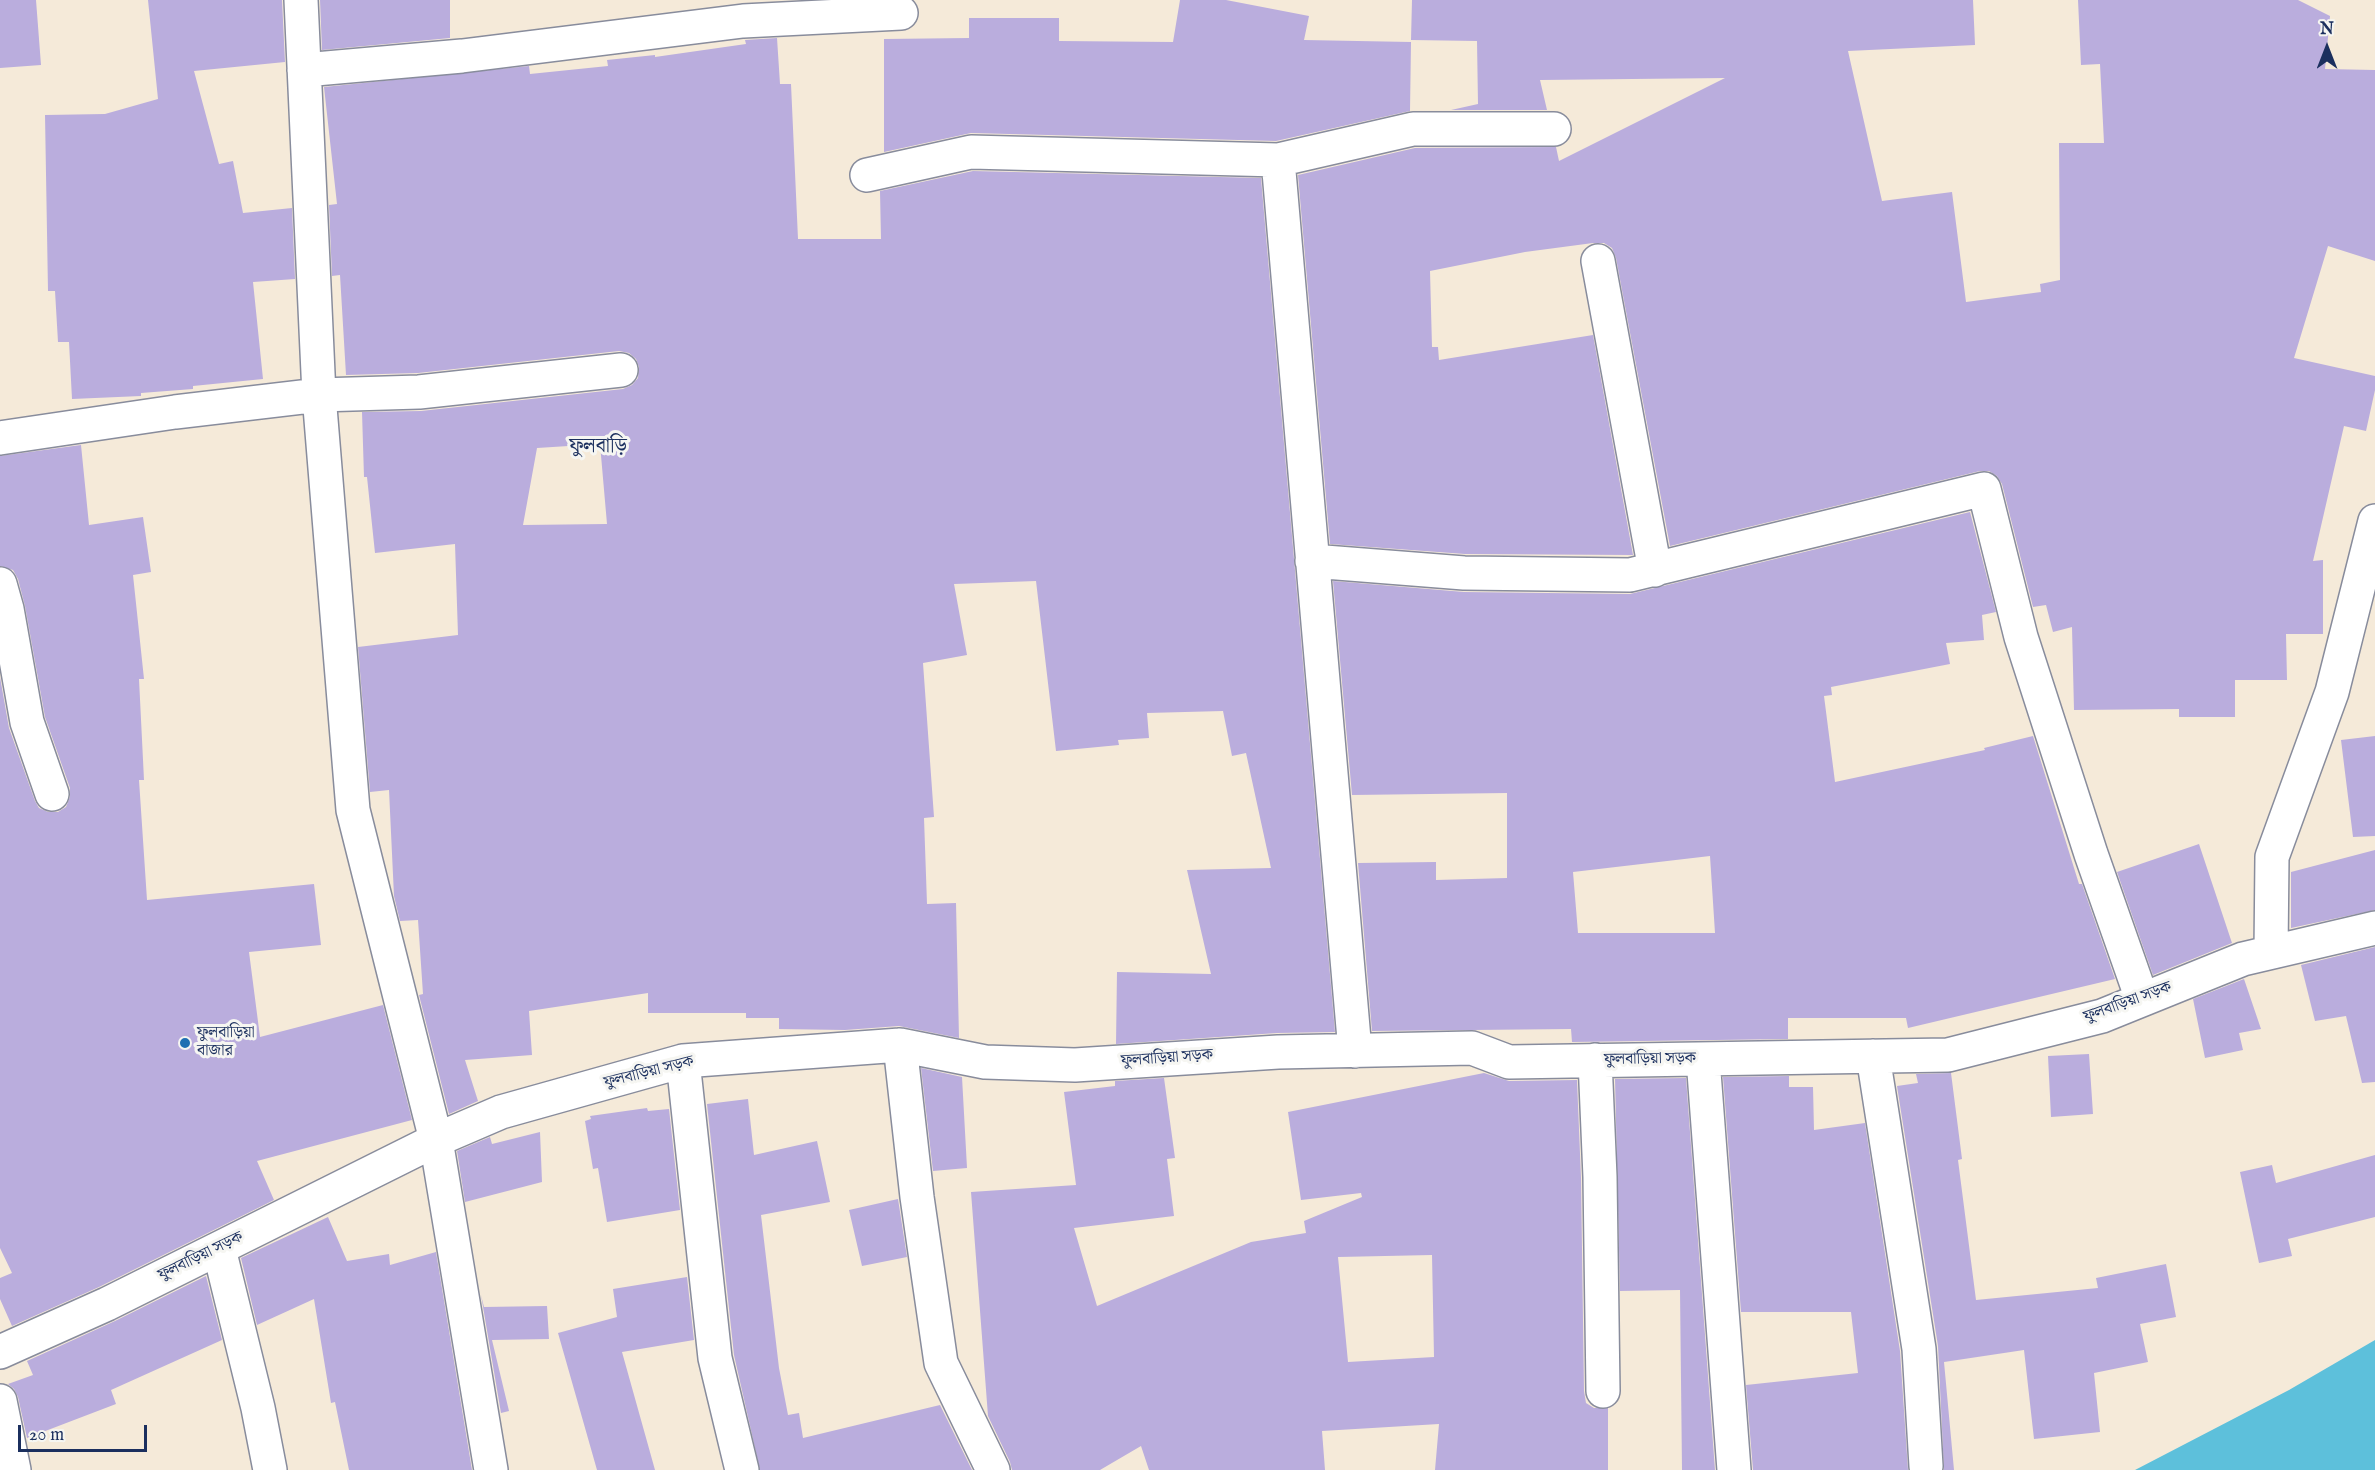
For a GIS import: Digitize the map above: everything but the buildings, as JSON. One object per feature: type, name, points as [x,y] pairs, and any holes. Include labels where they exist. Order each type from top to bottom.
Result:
[{"type":"street","points":[[301,0],[320,395],[353,810],[436,1140],[490,1470]]},
{"type":"street","points":[[304,70],[462,56],[743,21],[901,13]]},
{"type":"street","points":[[867,175],[970,152],[1278,160],[1413,129],[1554,129]]},
{"type":"street","points":[[1278,160],[1355,1051]]},
{"type":"street","points":[[1598,261],[1655,570]]},
{"type":"street","points":[[0,438],[185,411],[320,395],[419,392],[621,370]]},
{"type":"street","points":[[1312,561],[1464,573],[1630,575],[1984,489],[2021,637],[2091,854],[2142,999]]},
{"type":"street","points":[[2271,952],[2272,856],[2332,692],[2375,521]]},
{"type":"street","points":[[0,584],[7,609],[27,722],[52,794]]},
{"type":"street","name":"ফুলবাড়িয়া সড়ক","points":[[0,1352],[106,1304],[436,1140],[501,1112],[683,1061],[900,1046],[985,1062],[1075,1065],[1278,1052],[1472,1048],[1509,1062],[1948,1055],[2102,1016],[2243,959],[2375,928]]},
{"type":"street","points":[[900,1046],[917,1197],[941,1363],[993,1470]]},
{"type":"street","points":[[1872,1056],[1919,1349],[1926,1466]]},
{"type":"street","points":[[1703,1059],[1734,1470]]},
{"type":"street","points":[[1595,1060],[1600,1177],[1604,1391]]},
{"type":"street","points":[[683,1061],[715,1358],[742,1470]]},
{"type":"street","points":[[219,1249],[258,1408],[270,1470]]},
{"type":"street","points":[[0,1401],[14,1470]]},
{"type":"water","points":[[2375,1340],[2375,1470],[2135,1470],[2289,1390]]},
{"type":"place","name":"ফুলবাড়িয়া বাজার","points":[[185,1043]]},
{"type":"district","name":"ফুলবাড়ি","points":[[598,448]]}]
